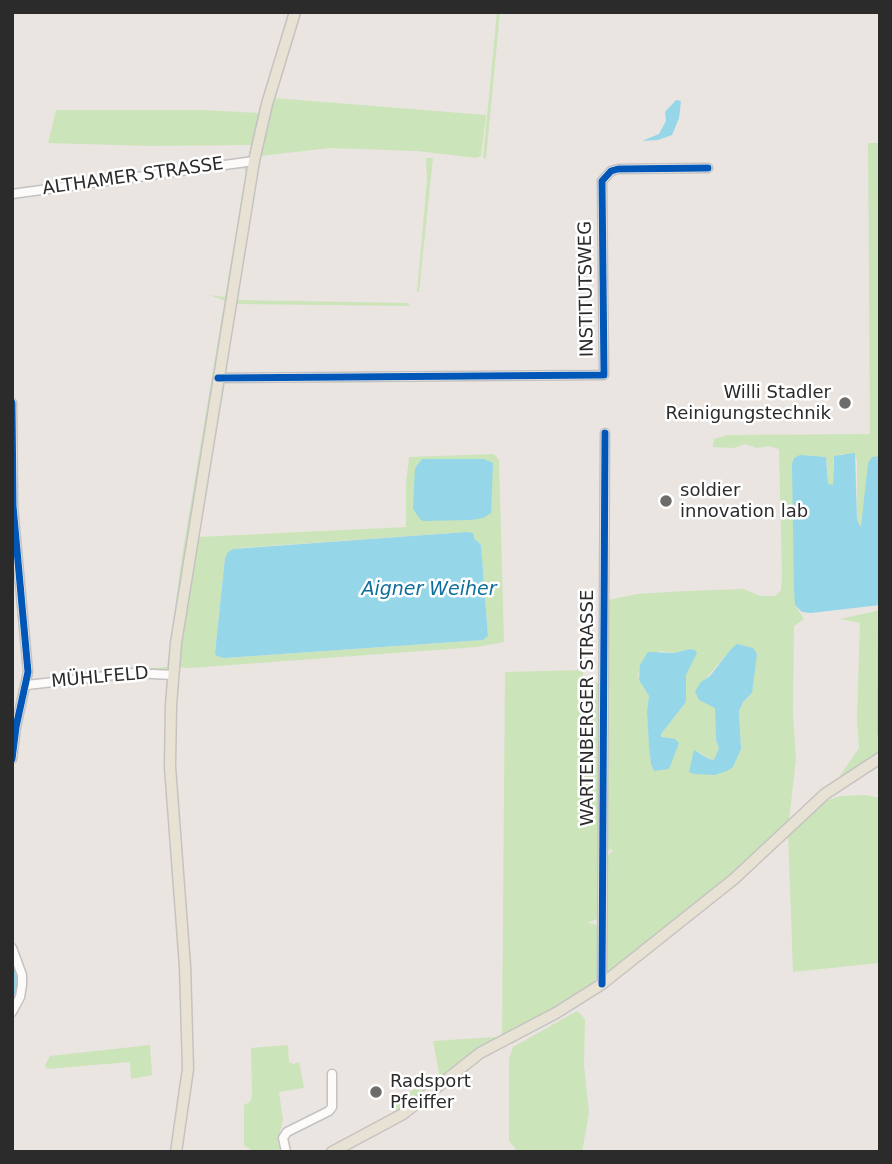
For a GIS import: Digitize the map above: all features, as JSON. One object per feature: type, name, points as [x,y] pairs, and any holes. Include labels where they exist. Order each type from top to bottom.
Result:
[{"type":"main road","points":[[176,1152],[188,1069],[186,996],[171,778],[173,676],[254,160],[267,104],[295,12]]},
{"type":"main road","points":[[332,1152],[403,1114],[480,1053],[556,1013],[602,984],[734,879],[831,789],[880,758]]},
{"type":"street","name":"ALTHAMER STRASSE","points":[[12,194],[254,160]]},
{"type":"street","name":"INSTITUTSWEG","points":[[218,378],[604,375],[602,181],[611,171],[618,169],[708,168]]},
{"type":"street","points":[[12,403],[13,506],[28,658],[27,685],[16,727],[12,759]]},
{"type":"street","name":"WARTENBERGER STRASSE","points":[[602,984],[605,433]]},
{"type":"street","name":"MÜHLFELD","points":[[27,685],[134,673],[173,676]]},
{"type":"street","points":[[12,948],[22,975],[22,985],[20,997],[12,1012]]},
{"type":"street","points":[[286,1152],[283,1138],[287,1132],[332,1107],[332,1074]]},
{"type":"green space","points":[[289,12],[292,12],[251,156],[252,145],[48,143],[56,110],[205,110],[258,113]]},
{"type":"green space","points":[[298,12],[301,12],[274,98],[486,115],[481,156],[476,158],[417,151],[330,148],[260,156],[263,132]]},
{"type":"green space","points":[[497,12],[500,12],[486,159],[483,158]]},
{"type":"green space","points":[[868,143],[880,143],[880,456],[872,458],[862,527],[857,520],[857,459],[840,454],[833,461],[833,485],[828,485],[827,462],[822,455],[795,605],[804,619],[794,626],[793,713],[796,759],[789,821],[742,867],[609,972],[605,970],[606,858],[613,850],[606,849],[608,600],[637,594],[744,589],[760,596],[775,596],[781,590],[782,576],[779,449],[768,446],[757,448],[745,444],[734,448],[713,447],[714,439],[728,435],[870,434]],"holes":[[[690,649],[686,702],[661,734],[665,739],[675,739],[651,764],[647,712],[649,696],[638,674],[660,651],[674,653]],[[731,649],[752,693],[739,711],[741,749],[733,766],[689,772],[699,752],[714,760],[718,755],[715,707],[699,700],[699,687]]]},
{"type":"green space","points":[[426,158],[433,158],[417,292],[427,181]]},
{"type":"green space","points":[[259,164],[237,296],[256,167]]},
{"type":"green space","points":[[240,166],[248,168],[225,301],[210,295],[225,297],[246,171]]},
{"type":"green space","points":[[236,300],[409,303],[409,306],[236,304],[225,374]]},
{"type":"green space","points":[[224,304],[226,308],[216,369],[213,372],[216,373],[171,671],[41,680],[94,672],[167,667],[182,556]]},
{"type":"green space","points":[[223,382],[410,382],[225,383],[198,537],[406,527],[409,457],[494,454],[499,460],[504,642],[477,647],[178,667],[220,385]],"holes":[[[467,532],[481,545],[488,636],[483,640],[224,658],[215,653],[225,558],[240,548]]]},
{"type":"green space","points":[[880,610],[880,753],[837,780],[859,748],[857,719],[860,623],[840,619]]},
{"type":"green space","points":[[583,670],[583,683],[602,683],[599,918],[587,923],[595,924],[598,928],[599,973],[592,986],[502,1036],[505,672]]},
{"type":"green space","points":[[865,795],[880,798],[879,963],[793,972],[788,833],[818,803],[841,796]]},
{"type":"green space","points":[[577,1011],[585,1019],[584,1065],[589,1113],[582,1152],[518,1152],[509,1141],[509,1059],[513,1047]]},
{"type":"green space","points":[[495,1037],[495,1041],[403,1111],[392,1109],[394,1095],[402,1097],[439,1073],[433,1041]]},
{"type":"green space","points":[[150,1045],[152,1075],[131,1079],[130,1062],[47,1069],[45,1065],[50,1056]]},
{"type":"green space","points":[[288,1045],[289,1062],[299,1062],[304,1088],[279,1092],[283,1120],[278,1140],[280,1152],[251,1152],[244,1146],[244,1105],[250,1102],[252,1096],[251,1048]]},
{"type":"water","points":[[676,100],[681,101],[679,118],[672,135],[658,140],[642,141],[659,134],[666,121],[665,112]]},
{"type":"water","points":[[855,453],[857,520],[861,527],[868,463],[872,457],[880,456],[880,605],[802,612],[795,605],[794,591],[794,458],[800,455],[826,457],[828,484],[833,485],[834,456]]},
{"type":"water","points":[[422,459],[484,459],[493,463],[491,513],[471,520],[420,519],[413,509],[415,468]]},
{"type":"water","name":"Aigner Weiher","points":[[473,533],[481,545],[488,636],[483,640],[224,658],[215,653],[225,558],[233,549]]},
{"type":"water","points":[[878,618],[880,734],[877,735]]},
{"type":"water","points":[[737,644],[753,648],[757,654],[752,693],[739,711],[741,749],[733,767],[727,771],[715,775],[694,774],[689,772],[694,750],[714,760],[719,748],[716,740],[715,708],[699,700],[695,691]]},
{"type":"water","points":[[690,649],[697,653],[686,675],[686,702],[661,734],[661,737],[675,739],[679,743],[669,769],[654,771],[649,746],[649,696],[639,680],[640,665],[648,652],[674,653]]},
{"type":"waterway","points":[[12,969],[15,984],[12,993]]},
{"type":"cycle path","points":[[218,378],[604,375],[602,181],[611,171],[618,169],[708,168]]},
{"type":"cycle path","points":[[12,403],[13,506],[28,672],[12,759]]},
{"type":"cycle path","points":[[602,984],[605,433]]},
{"type":"place","name":"Willi Stadler Reinigungstechnik","points":[[845,403]]},
{"type":"place","name":"soldier innovation lab","points":[[666,501]]},
{"type":"place","name":"Radsport Pfeiffer","points":[[376,1092]]}]
